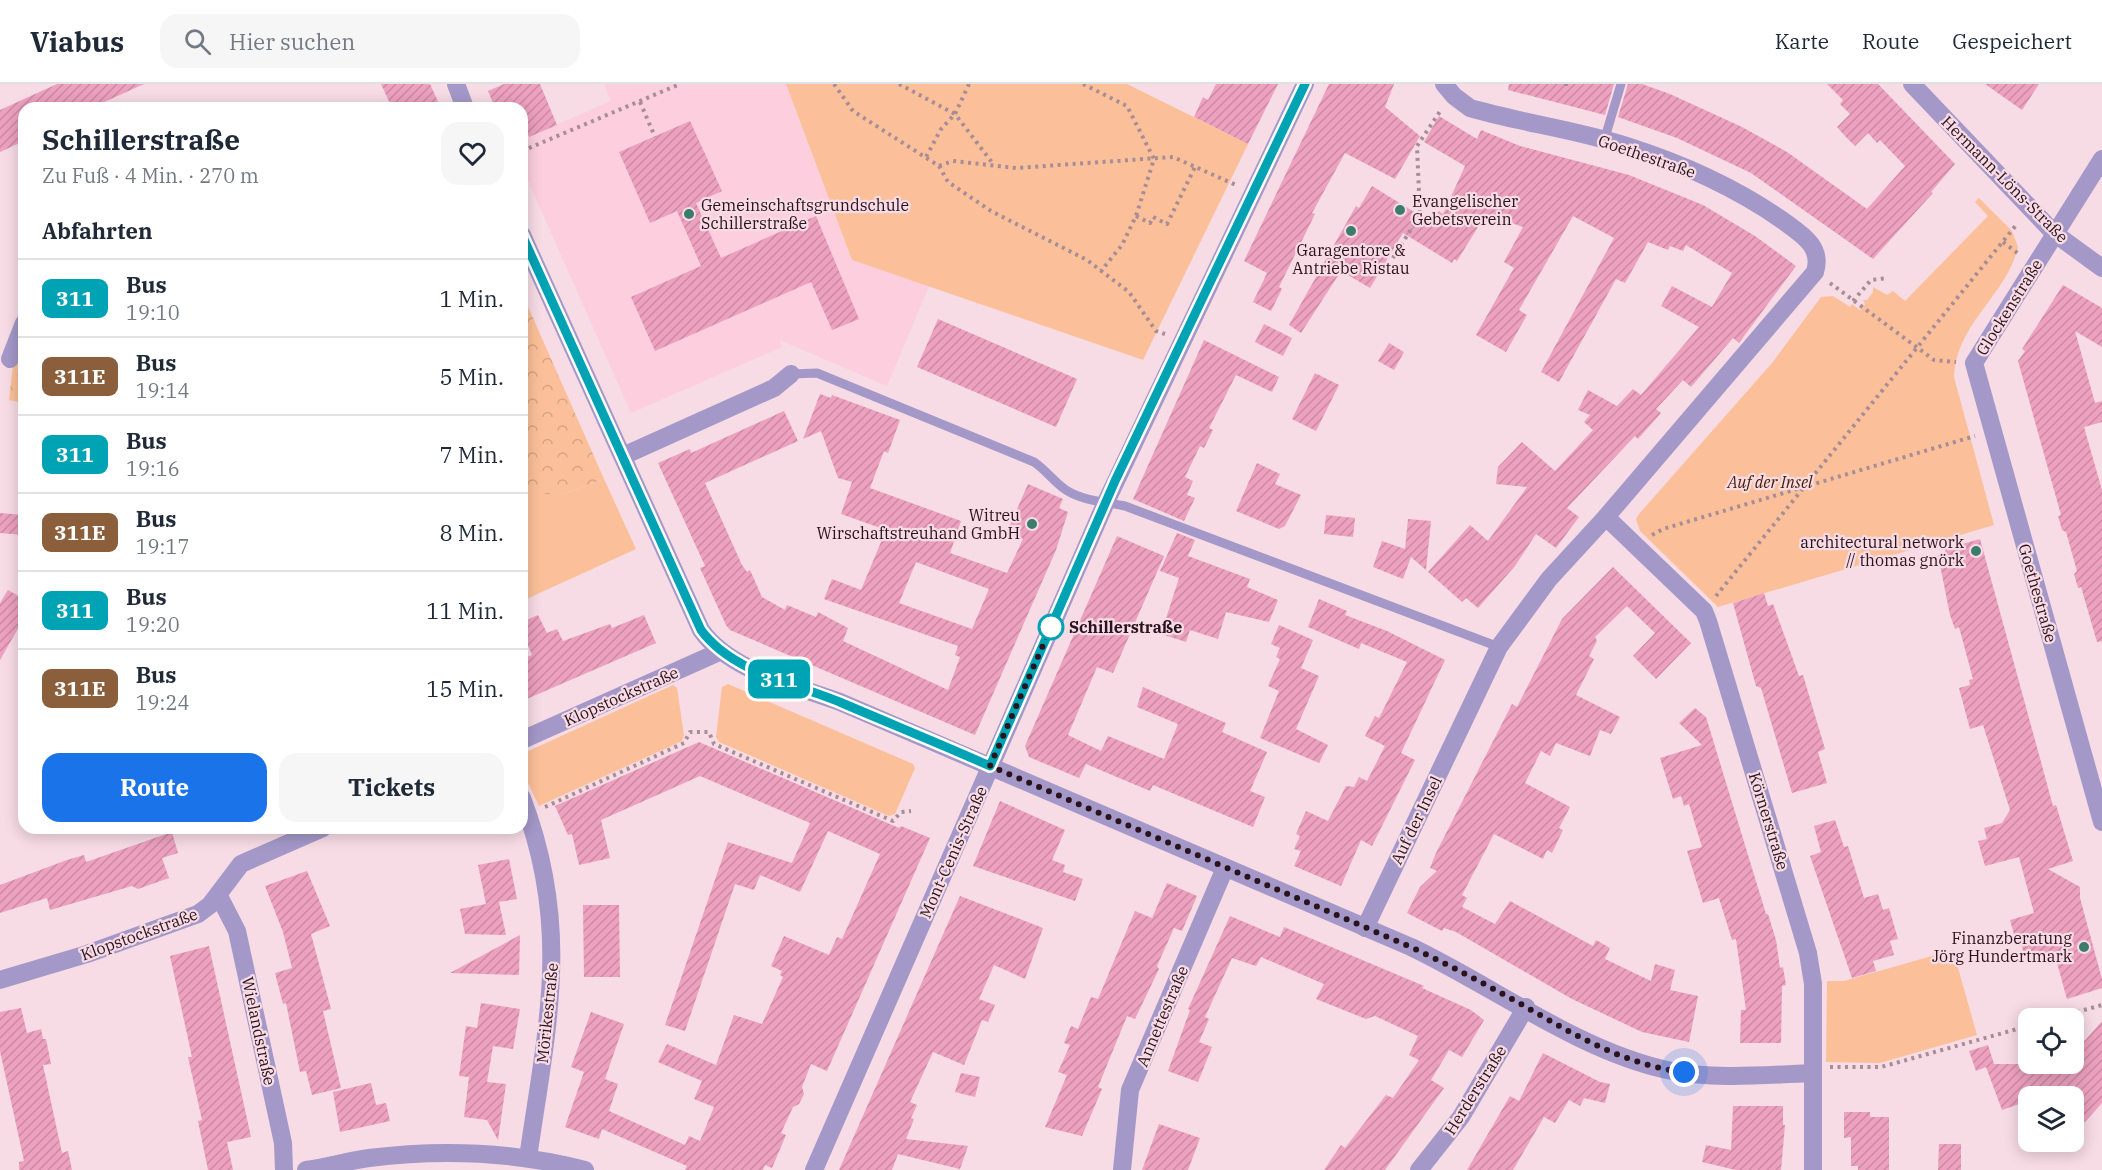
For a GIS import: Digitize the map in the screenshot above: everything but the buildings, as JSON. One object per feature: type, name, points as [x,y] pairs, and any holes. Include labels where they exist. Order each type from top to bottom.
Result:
[{"type":"street","points":[[456,84],[463,102]]},
{"type":"street","name":"Mont-Cenis-Straße","points":[[814,1170],[1106,502],[1305,84]]},
{"type":"street","name":"Hermann-Löns-Straße","points":[[1912,84],[2054,233],[2102,268]]},
{"type":"street","name":"Goethestraße","points":[[1449,90],[1461,103],[1479,111],[1628,146],[1704,176],[1770,212],[1813,246],[1820,276]]},
{"type":"street","name":"Glockenstraße","points":[[1974,363],[2102,159]]},
{"type":"street","points":[[528,248],[701,630],[719,652],[746,667],[840,702],[1461,971],[1584,1040],[1621,1057],[1667,1070],[1727,1076],[1813,1073]]},
{"type":"street","name":"Auf der Insel","points":[[1365,928],[1499,647],[1549,579],[1820,276]]},
{"type":"street","points":[[10,359],[18,338]]},
{"type":"street","name":"Goethestraße","points":[[1974,363],[2102,822]]},
{"type":"street","points":[[623,456],[774,388],[791,374]]},
{"type":"street","name":"Körnerstraße","points":[[1606,517],[1704,611],[1808,953],[1813,984],[1813,1170]]},
{"type":"street","name":"Klopstockstraße","points":[[528,737],[719,652]]},
{"type":"street","name":"Mörikestraße","points":[[528,816],[543,863],[554,956],[551,1000],[528,1158]]},
{"type":"street","name":"Klopstockstraße","points":[[0,980],[87,954],[198,914],[219,896],[241,864],[309,834]]},
{"type":"street","name":"Annettestraße","points":[[1122,1170],[1130,1090],[1225,868]]},
{"type":"street","name":"Wielandstraße","points":[[219,896],[237,931],[283,1143],[284,1170]]},
{"type":"street","name":"Herderstraße","points":[[1419,1170],[1461,1117],[1526,1007]]},
{"type":"street","points":[[313,1170],[368,1158],[417,1153],[528,1158],[585,1170]]},
{"type":"lane","points":[[1604,141],[1621,84]]},
{"type":"lane","points":[[791,374],[817,373],[1034,462],[1068,491],[1125,506],[1499,647]]},
{"type":"path","points":[[528,149],[680,84]]},
{"type":"path","points":[[834,84],[853,111],[939,166],[948,182],[991,211],[1087,260],[1129,292],[1147,318]]},
{"type":"path","points":[[899,84],[955,114],[994,166]]},
{"type":"path","points":[[926,157],[941,129],[955,114],[969,84]]},
{"type":"path","points":[[1083,84],[1127,106],[1154,159],[1136,216],[1122,244],[1101,271]]},
{"type":"path","points":[[1393,258],[1419,215],[1417,146],[1449,90]]},
{"type":"path","points":[[640,102],[655,137]]},
{"type":"path","points":[[939,166],[953,161],[1027,168],[1173,158],[1215,176]]},
{"type":"path","points":[[1136,216],[1150,223],[1153,217],[1167,224],[1195,167]]},
{"type":"path","points":[[1704,611],[2017,224]]},
{"type":"path","points":[[2003,242],[2023,257]]},
{"type":"path","points":[[1820,276],[1934,360],[1974,363]]},
{"type":"path","points":[[1853,301],[1871,280],[1888,278]]},
{"type":"path","points":[[1663,529],[1992,431]]},
{"type":"path","points":[[528,806],[684,743],[690,732],[709,732],[714,744],[893,821],[902,812],[911,811]]},
{"type":"path","points":[[2084,1010],[2102,1005]]},
{"type":"path","points":[[1813,1073],[1827,1067],[1881,1067],[2018,1029]]},
{"type":"shaded area","name":"Gemeinschaftsgrundschule Schillerstraße","points":[[604,84],[786,84],[852,260],[929,286],[887,386],[780,340],[782,347],[631,413],[528,181],[528,137],[611,101]]},
{"type":"green space","points":[[786,84],[1127,84],[1248,144],[1143,360],[852,260]]},
{"type":"green space","points":[[1979,198],[2012,231],[2018,247],[2004,280],[1963,341],[1954,377],[1994,525],[1718,607],[1640,531],[1636,519],[1639,514],[1772,363],[1821,297],[1833,296],[1850,307],[1852,304],[1860,310],[1865,304],[1863,300],[1867,300],[1873,292],[1873,287],[1887,295],[1893,291],[1905,301],[1988,216],[1975,202]]},
{"type":"green space","points":[[528,307],[604,479],[564,494],[528,494]]},
{"type":"green space","points":[[18,352],[18,402],[9,400],[13,365]]},
{"type":"green space","points":[[604,479],[636,549],[528,598],[528,494],[564,494]]},
{"type":"green space","points":[[728,684],[913,764],[915,768],[895,814],[889,816],[719,742],[716,737],[722,687]]},
{"type":"green space","points":[[673,685],[677,688],[684,735],[682,741],[539,806],[528,783],[528,751]]},
{"type":"green space","points":[[1953,950],[1977,1035],[1880,1063],[1826,1062],[1827,981],[1844,981]]},
{"type":"bus line","name":"311","points":[[528,248],[701,630],[709,641],[719,652],[746,667],[840,702],[990,766],[1144,418],[1305,84]]},
{"type":"place","name":"Evangelischer Gebetsverein","points":[[1400,210]]},
{"type":"place","name":"Gemeinschaftsgrundschule Schillerstraße","points":[[689,214]]},
{"type":"place","name":"Garagentore & Antriebe Ristau","points":[[1351,231]]},
{"type":"place","name":"Witreu Wirschaftstreuhand GmbH","points":[[1032,524]]},
{"type":"place","name":"architectural network // thomas gnörk","points":[[1976,551]]},
{"type":"place","name":"Schillerstraße","points":[[1051,627]]},
{"type":"place","name":"Finanzberatung Jörg Hundertmark","points":[[2084,947]]},
{"type":"route","points":[[1051,627],[990,766],[1411,947],[1461,971],[1584,1040],[1621,1057],[1667,1070],[1684,1072]]}]
